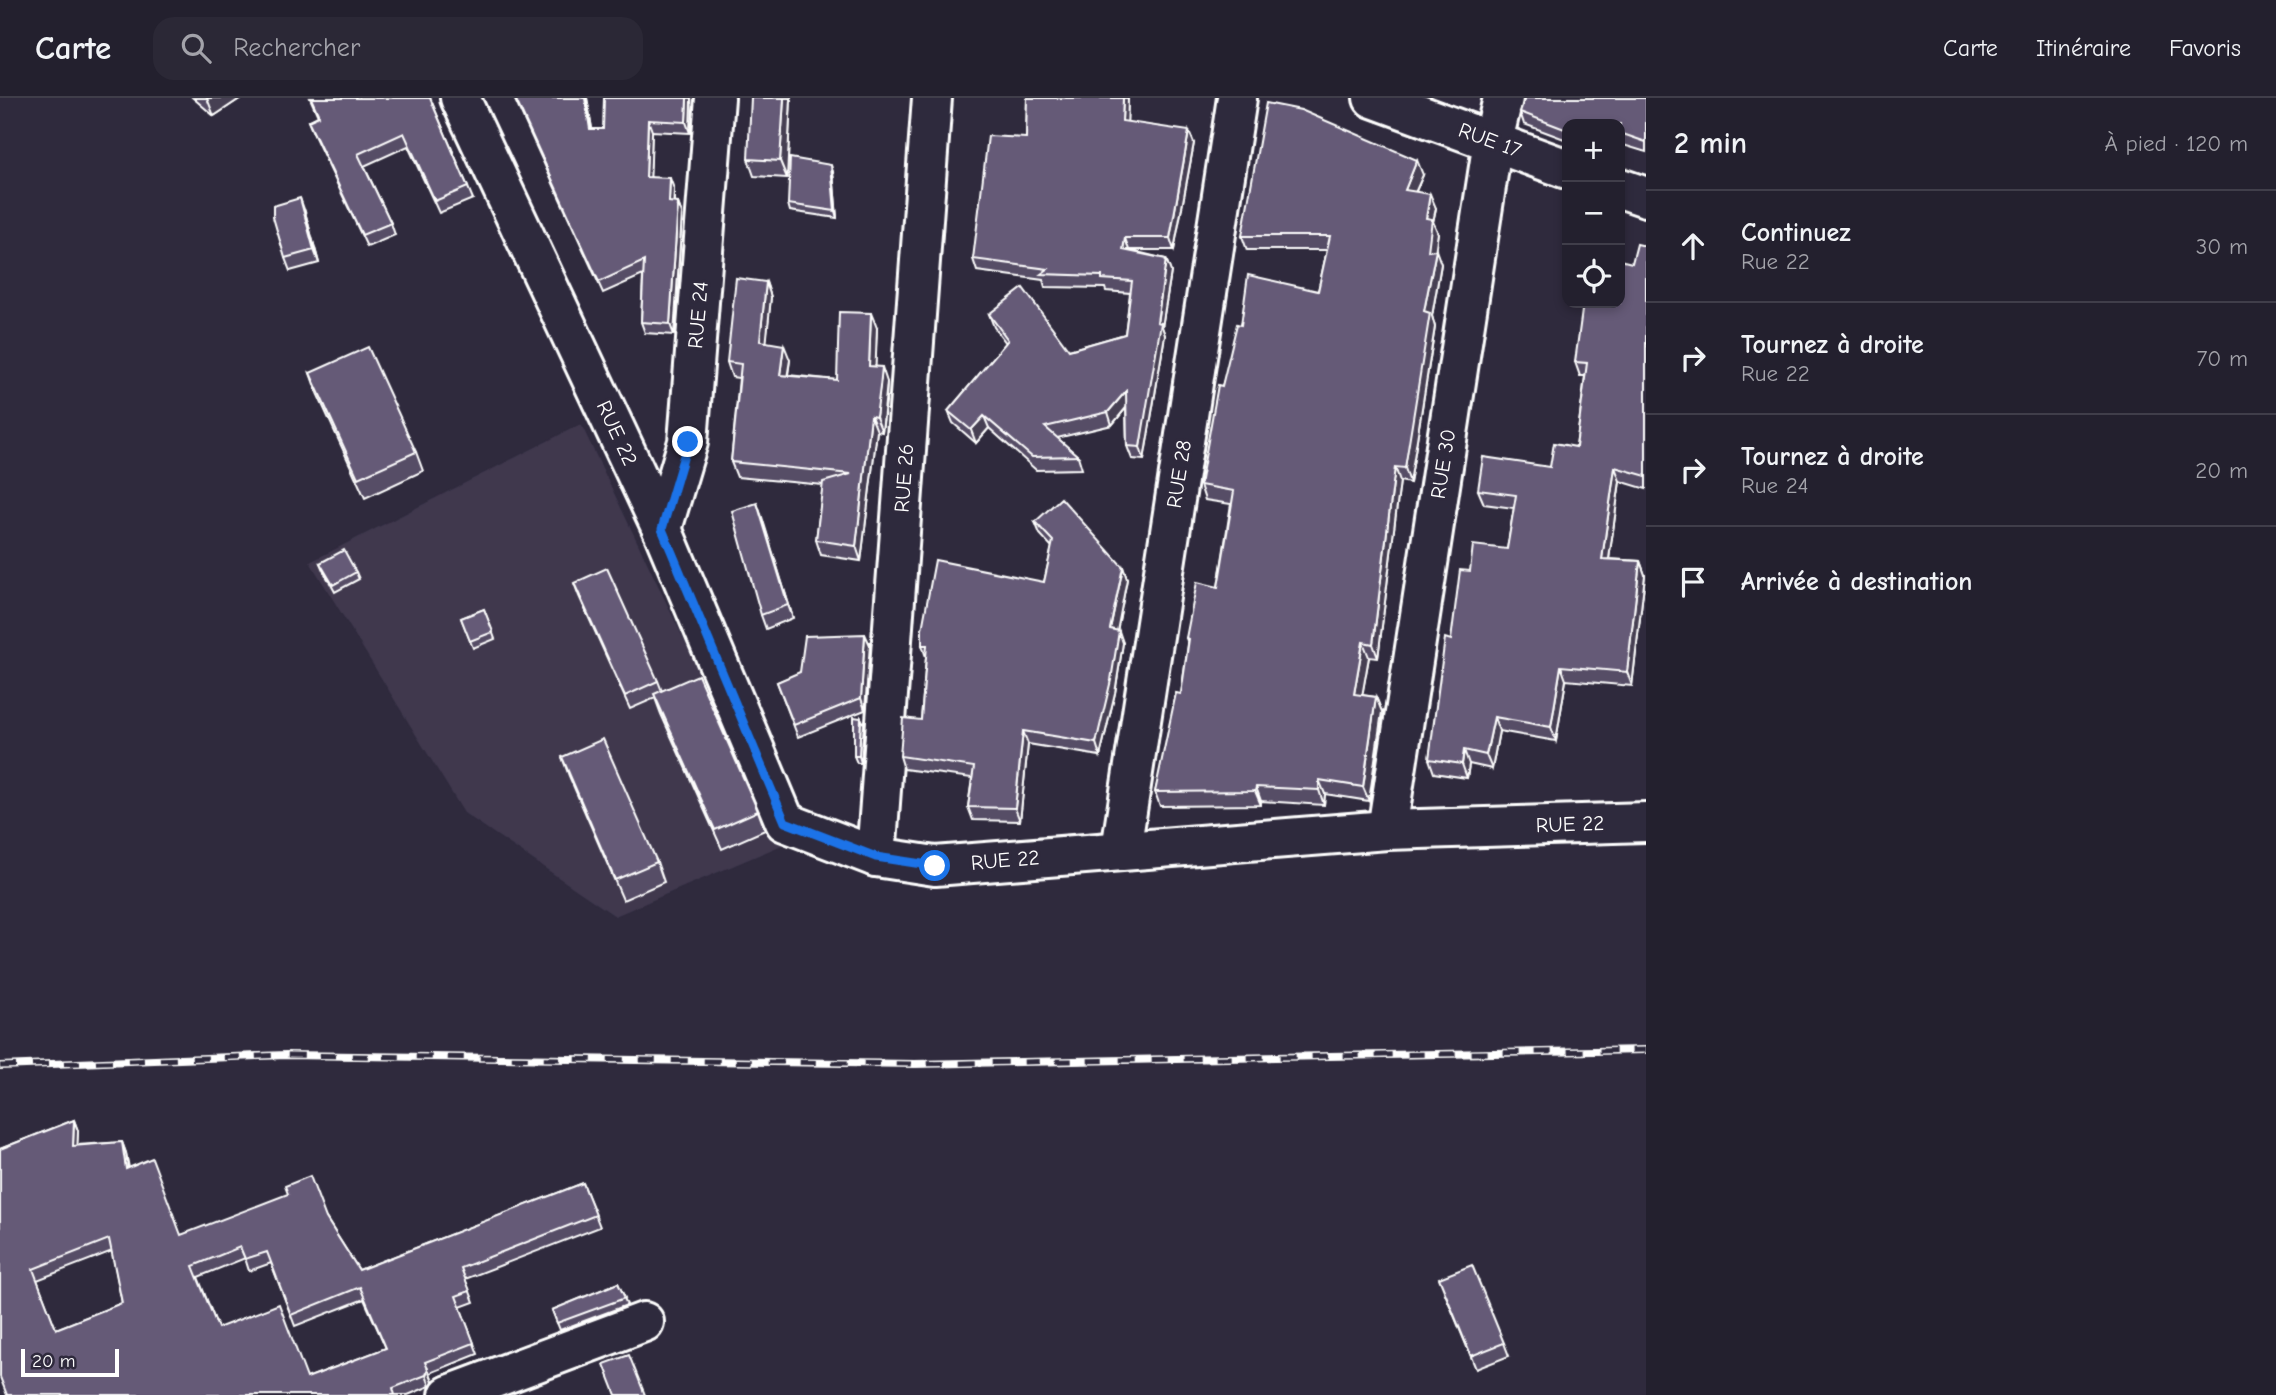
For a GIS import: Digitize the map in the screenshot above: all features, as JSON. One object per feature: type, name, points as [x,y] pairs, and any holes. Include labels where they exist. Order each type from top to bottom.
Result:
[{"type":"street","name":"RUE 22","points":[[460,98],[662,529],[785,822],[876,857],[935,866],[1387,830],[1646,819]]},
{"type":"street","name":"RUE 24","points":[[662,529],[688,442],[715,98]]},
{"type":"street","name":"RUE 26","points":[[876,857],[932,98]]},
{"type":"street","name":"RUE 28","points":[[1121,850],[1237,98]]},
{"type":"street","name":"RUE 17","points":[[1373,98],[1562,167]]},
{"type":"street","name":"RUE 30","points":[[1387,830],[1493,141],[1503,98]]},
{"type":"street","points":[[1625,190],[1646,197]]},
{"type":"street","points":[[449,1395],[644,1322]]},
{"type":"shaded area","points":[[581,424],[782,845],[615,916],[464,813],[310,562]]},
{"type":"building","points":[[311,98],[430,98],[468,187],[435,201],[404,133],[358,154],[391,223],[362,235],[308,121],[319,116]]},
{"type":"building","points":[[515,98],[585,98],[590,129],[603,129],[604,98],[687,98],[686,122],[648,120],[646,177],[670,178],[669,202],[678,203],[670,324],[641,322],[644,261],[599,282]]},
{"type":"building","points":[[751,98],[784,98],[780,161],[748,159]]},
{"type":"building","points":[[1027,98],[1123,98],[1122,121],[1189,131],[1170,238],[1125,238],[1123,250],[1166,259],[1157,322],[1161,323],[1140,447],[1127,446],[1126,391],[1108,412],[1045,427],[1078,456],[1032,457],[984,416],[971,430],[948,411],[1008,340],[989,314],[1023,288],[1069,350],[1125,334],[1132,281],[1102,279],[1102,276],[1041,274],[1048,269],[973,259],[988,136],[1026,138]]},
{"type":"building","points":[[1525,98],[1646,98],[1646,142],[1625,135],[1625,119],[1562,119],[1562,128],[1520,112]]},
{"type":"building","points":[[1266,103],[1301,110],[1417,160],[1405,190],[1430,194],[1426,218],[1432,219],[1428,251],[1436,250],[1424,311],[1430,313],[1405,468],[1395,467],[1373,644],[1363,642],[1354,694],[1376,697],[1363,787],[1319,780],[1319,790],[1256,787],[1255,791],[1155,792],[1176,693],[1181,694],[1189,639],[1186,638],[1197,582],[1218,587],[1234,491],[1200,485],[1218,385],[1222,386],[1237,324],[1241,325],[1248,275],[1318,291],[1330,236],[1242,236]]},
{"type":"building","points":[[790,158],[831,165],[835,211],[788,204]]},
{"type":"building","points":[[300,198],[314,250],[285,258],[273,217],[273,206]]},
{"type":"building","points":[[1637,244],[1646,246],[1646,476],[1615,467],[1602,559],[1640,561],[1627,672],[1561,666],[1551,727],[1494,717],[1486,755],[1464,750],[1462,764],[1429,759],[1445,638],[1451,640],[1460,570],[1470,571],[1473,545],[1507,549],[1516,495],[1478,490],[1483,457],[1550,467],[1554,443],[1576,447],[1587,363],[1575,362],[1582,308],[1625,308],[1625,261],[1632,263]]},
{"type":"building","points":[[736,278],[766,282],[760,341],[784,345],[780,375],[837,380],[839,312],[871,313],[869,366],[882,367],[876,417],[871,416],[856,546],[816,540],[823,482],[851,474],[731,462],[741,364],[727,362]]},
{"type":"building","points":[[368,347],[416,452],[358,478],[310,373]]},
{"type":"building","points":[[1061,498],[1123,567],[1110,629],[1119,631],[1096,743],[1023,731],[1015,808],[968,807],[974,767],[900,756],[903,718],[921,720],[927,645],[922,645],[922,629],[935,560],[1044,582],[1053,541],[1035,522]]},
{"type":"building","points":[[757,503],[788,605],[761,615],[732,511]]},
{"type":"building","points":[[344,550],[356,572],[333,585],[320,563]]},
{"type":"building","points":[[607,568],[658,681],[625,696],[574,583]]},
{"type":"building","points":[[484,609],[493,632],[470,641],[461,618]]},
{"type":"building","points":[[865,634],[861,698],[794,725],[777,682],[800,672],[805,636]]},
{"type":"building","points":[[698,675],[758,811],[715,830],[654,694]]},
{"type":"building","points":[[854,717],[861,718],[859,756],[854,756]]},
{"type":"building","points":[[603,739],[657,862],[615,880],[562,757]]},
{"type":"building","points":[[74,1120],[73,1146],[122,1142],[126,1169],[152,1158],[181,1235],[288,1194],[285,1186],[310,1176],[326,1218],[359,1270],[583,1183],[596,1215],[461,1268],[470,1291],[456,1296],[474,1343],[425,1362],[428,1369],[426,1375],[393,1388],[395,1395],[7,1395],[0,1377],[0,1149]],"holes":[[[109,1239],[122,1303],[56,1329],[33,1269]],[[240,1247],[245,1259],[267,1252],[291,1315],[360,1287],[386,1348],[307,1378],[279,1304],[218,1328],[193,1266]]]},
{"type":"building","points":[[1472,1265],[1504,1343],[1471,1356],[1439,1278]]},
{"type":"building","points":[[618,1283],[625,1298],[557,1323],[552,1310]]},
{"type":"building","points":[[629,1355],[645,1395],[616,1395],[604,1364]]},
{"type":"railway","points":[[0,1066],[286,1055],[915,1064],[1646,1050]]},
{"type":"route","points":[[688,442],[662,529],[785,822],[876,857],[935,866]]}]
